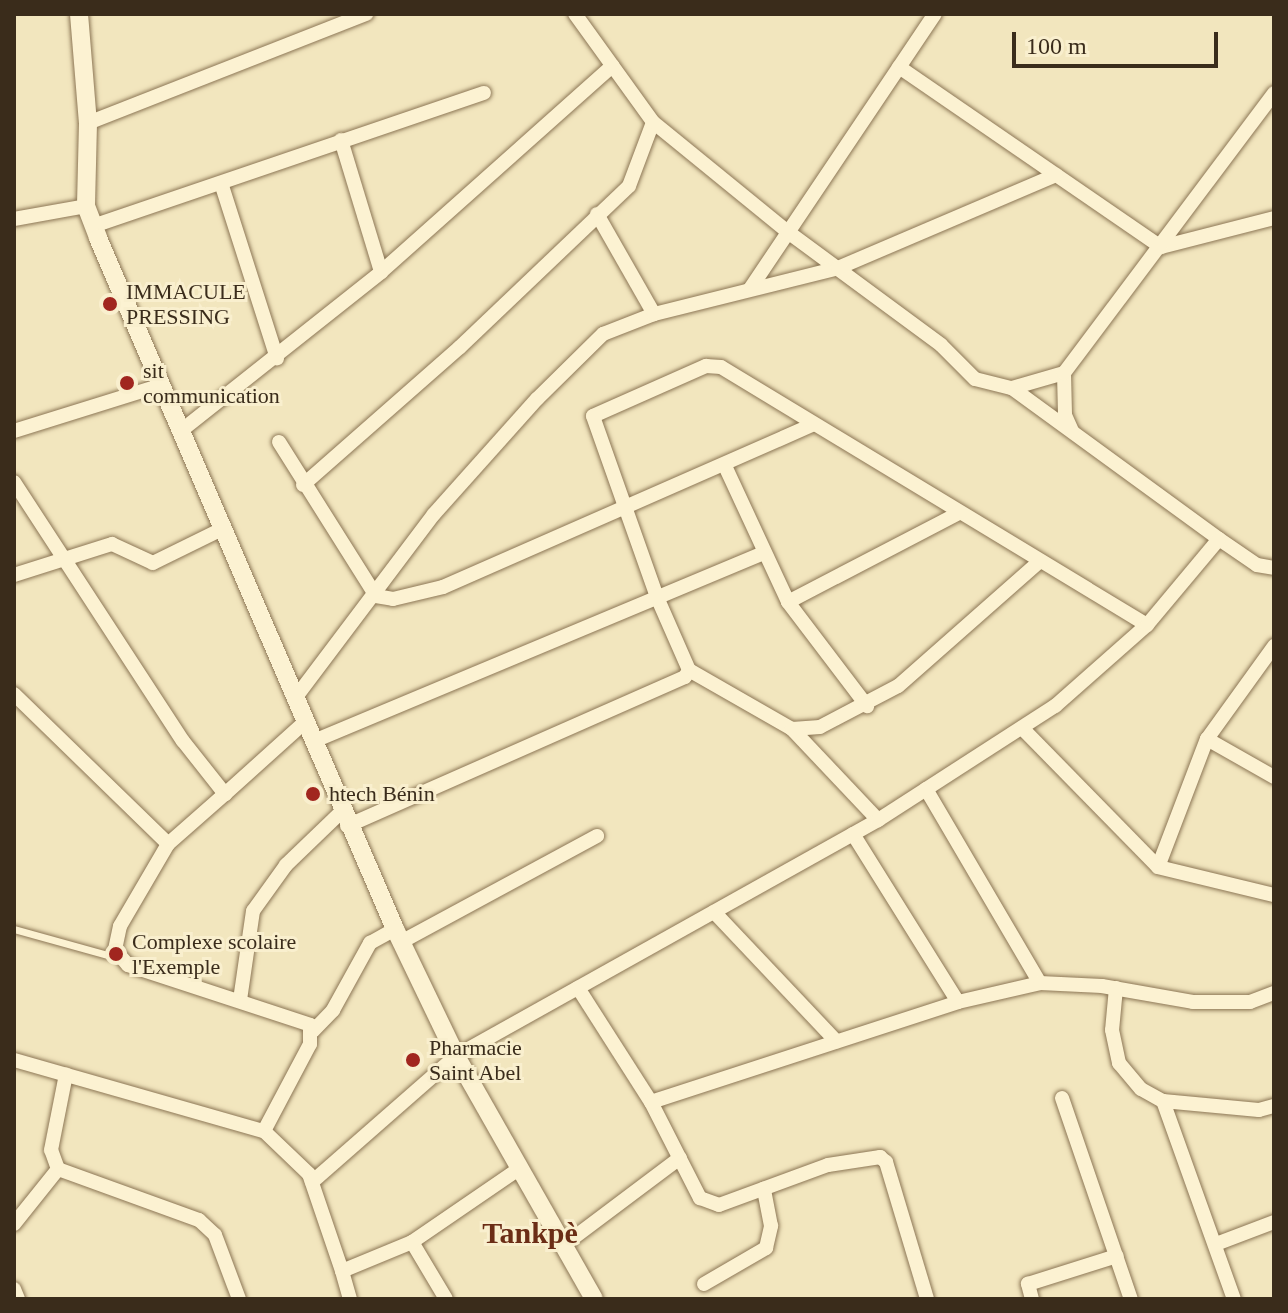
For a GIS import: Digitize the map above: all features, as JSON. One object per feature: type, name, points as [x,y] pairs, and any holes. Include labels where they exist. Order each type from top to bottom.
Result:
[{"type":"street","points":[[79,14],[88,123],[86,206],[93,226],[296,697],[344,819],[398,935],[456,1056],[594,1299]]},
{"type":"street","points":[[88,123],[366,14]]},
{"type":"street","points":[[750,289],[935,14]]},
{"type":"street","points":[[580,16],[653,122],[788,232],[941,345],[975,379],[1012,388],[1219,539],[1257,565],[1274,568]]},
{"type":"street","points":[[182,430],[277,358],[381,272],[612,66]]},
{"type":"street","points":[[899,67],[1161,247],[1274,218]]},
{"type":"street","points":[[93,226],[222,186],[341,140],[484,93]]},
{"type":"street","points":[[1012,388],[1064,373],[1274,93]]},
{"type":"street","points":[[303,485],[460,347],[629,186],[653,122]]},
{"type":"street","points":[[341,140],[381,272]]},
{"type":"street","points":[[296,697],[376,596],[414,538],[537,399],[603,334],[654,314],[838,268],[1056,175]]},
{"type":"street","points":[[222,186],[277,358]]},
{"type":"street","points":[[14,219],[86,206]]},
{"type":"street","points":[[597,214],[654,314]]},
{"type":"street","points":[[878,820],[792,729],[689,670],[657,597],[594,423],[598,410],[714,366],[1147,625]]},
{"type":"street","points":[[1064,373],[1065,415],[1072,432]]},
{"type":"street","points":[[14,431],[162,385]]},
{"type":"street","points":[[376,596],[416,596],[443,587],[725,466],[814,424]]},
{"type":"street","points":[[279,442],[303,485],[376,596]]},
{"type":"street","points":[[725,466],[788,602],[867,706]]},
{"type":"street","points":[[14,482],[183,741],[225,794]]},
{"type":"street","points":[[788,602],[959,513]]},
{"type":"street","points":[[14,575],[112,544],[153,563],[224,528]]},
{"type":"street","points":[[312,1182],[456,1056],[878,820],[1055,706],[1147,625],[1219,539]]},
{"type":"street","points":[[314,741],[764,553]]},
{"type":"street","points":[[792,729],[820,727],[867,706],[936,657],[1040,561]]},
{"type":"street","points":[[1158,867],[1207,739],[1274,646]]},
{"type":"street","points":[[240,1000],[253,911],[286,865],[344,819],[685,677],[689,670]]},
{"type":"street","points":[[14,694],[168,844]]},
{"type":"street","points":[[306,721],[168,844],[115,939],[120,959],[302,1020],[313,1031]]},
{"type":"street","points":[[1022,728],[1158,867],[1274,895]]},
{"type":"street","points":[[1207,739],[1274,777]]},
{"type":"street","points":[[926,789],[1040,983]]},
{"type":"street","points":[[853,834],[958,1002]]},
{"type":"street","points":[[264,1131],[313,1031],[329,1018],[370,943],[398,935],[597,836]]},
{"type":"street","points":[[714,912],[836,1041]]},
{"type":"street","points":[[651,1102],[958,1002],[1040,983],[1116,988],[1193,1002],[1250,1002],[1274,993]]},
{"type":"street","points":[[578,988],[651,1102],[708,1203],[719,1205],[828,1165],[869,1155],[886,1162],[927,1299]]},
{"type":"street","points":[[1116,988],[1112,1030],[1119,1063],[1141,1089],[1163,1101],[1259,1110],[1274,1106]]},
{"type":"street","points":[[14,1060],[264,1131],[312,1182],[350,1299]]},
{"type":"street","points":[[66,1074],[51,1150],[58,1169],[199,1220],[215,1235],[239,1299]]},
{"type":"street","points":[[1062,1098],[1131,1299]]},
{"type":"street","points":[[1163,1101],[1234,1299]]},
{"type":"street","points":[[564,1245],[680,1158]]},
{"type":"street","points":[[342,1271],[412,1242],[520,1168]]},
{"type":"street","points":[[14,1224],[58,1169]]},
{"type":"street","points":[[704,1284],[766,1248],[771,1226],[764,1189]]},
{"type":"street","points":[[1216,1244],[1274,1222]]},
{"type":"street","points":[[412,1242],[446,1299]]},
{"type":"street","points":[[1032,1299],[1028,1284],[1117,1256]]},
{"type":"street","points":[[14,1289],[18,1299]]},
{"type":"lane","points":[[14,929],[120,959]]},
{"type":"place","name":"IMMACULE PRESSING","points":[[110,304]]},
{"type":"place","name":"sit communication","points":[[127,383]]},
{"type":"place","name":"htech Bénin","points":[[313,794]]},
{"type":"place","name":"Complexe scolaire l'Exemple","points":[[116,954]]},
{"type":"place","name":"Pharmacie Saint Abel","points":[[413,1060]]},
{"type":"district","name":"Tankpè","points":[[530,1233]]}]
